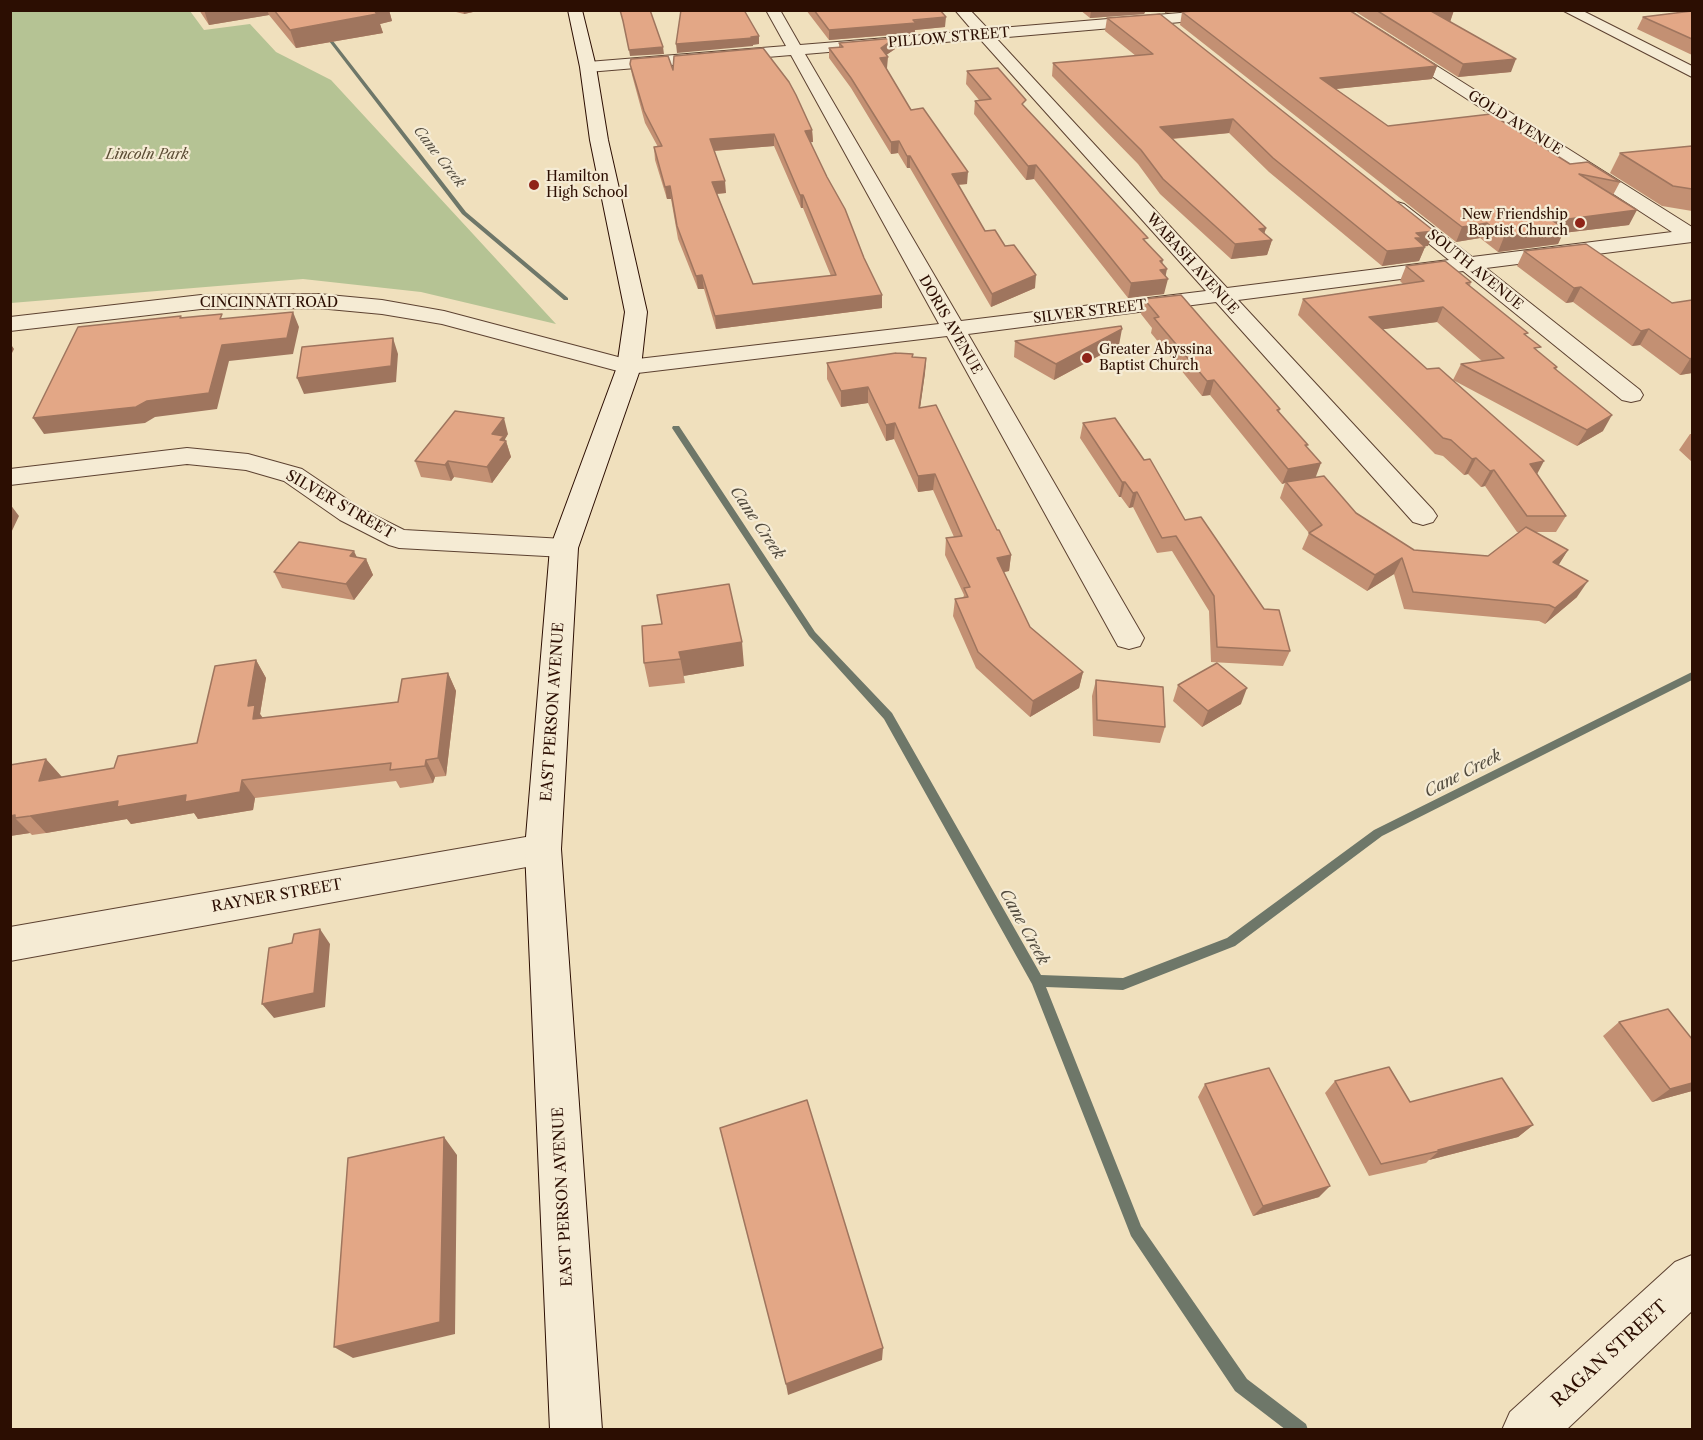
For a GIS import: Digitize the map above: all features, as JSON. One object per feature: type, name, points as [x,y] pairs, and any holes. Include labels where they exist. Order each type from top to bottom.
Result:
[{"type":"street","name":"EAST PERSON AVENUE","points":[[575,10],[588,67],[599,140],[636,312],[629,367],[564,548],[543,849],[576,1430]]},
{"type":"street","name":"DORIS AVENUE","points":[[773,10],[1129,638]]},
{"type":"street","name":"WABASH AVENUE","points":[[962,10],[1220,296],[1423,516]]},
{"type":"street","name":"PILLOW STREET","points":[[588,67],[984,35],[1156,15],[1274,10]]},
{"type":"street","name":"GOLD AVENUE","points":[[1337,10],[1692,236]]},
{"type":"street","points":[[1569,10],[1692,72]]},
{"type":"street","points":[[1156,15],[1180,35]]},
{"type":"street","name":"SOUTH AVENUE","points":[[1385,198],[1631,395]]},
{"type":"street","name":"SILVER STREET","points":[[629,367],[1220,296],[1692,236]]},
{"type":"street","name":"CINCINNATI ROAD","points":[[10,324],[201,302],[318,301],[382,307],[444,318],[629,367]]},
{"type":"street","name":"SILVER STREET","points":[[10,477],[187,456],[248,462],[293,475],[350,514],[399,539],[564,548]]},
{"type":"street","name":"RAYNER STREET","points":[[10,944],[543,849]]},
{"type":"street","name":"RAGAN STREET","points":[[1534,1424],[1692,1279]]},
{"type":"green space","name":"Lincoln Park","points":[[11,11],[190,11],[204,30],[250,24],[276,52],[331,80],[556,324],[421,292],[303,279],[11,303]]},
{"type":"building","points":[[274,10],[374,10],[377,14],[290,30]]},
{"type":"building","points":[[620,10],[650,10],[663,47],[629,50]]},
{"type":"building","points":[[681,10],[744,10],[759,36],[676,44]]},
{"type":"building","points":[[814,10],[940,10],[946,17],[913,20],[916,23],[829,30]]},
{"type":"building","points":[[1349,10],[1437,66],[1320,78],[1388,126],[1491,114],[1570,164],[1588,162],[1620,182],[1579,174],[1637,210],[1553,221],[1565,229],[1504,237],[1487,223],[1462,227],[1182,12]]},
{"type":"building","points":[[1376,10],[1442,10],[1431,11],[1516,59],[1463,64]]},
{"type":"building","points":[[1692,11],[1692,39],[1643,17]]},
{"type":"building","points":[[1160,14],[1434,231],[1416,233],[1422,238],[1415,238],[1425,247],[1387,251],[1273,158],[1233,119],[1160,127],[1266,228],[1259,229],[1272,240],[1235,244],[1163,179],[1141,150],[1053,63],[1153,54],[1107,18]]},
{"type":"building","points":[[895,38],[881,48],[888,57],[880,58],[911,110],[923,108],[968,172],[952,174],[985,231],[995,230],[1005,246],[1014,245],[1036,275],[992,294],[910,156],[907,156],[899,141],[891,142],[851,78],[829,48],[843,47],[839,43]]},
{"type":"building","points":[[763,48],[796,95],[812,130],[805,131],[845,209],[864,258],[882,295],[715,316],[702,275],[696,276],[677,226],[670,186],[665,187],[654,147],[662,146],[644,111],[630,64],[631,59],[668,56],[673,70],[674,56]],"holes":[[[774,134],[800,195],[803,195],[836,275],[753,284],[712,182],[725,181],[710,139]]]},
{"type":"building","points":[[998,68],[1026,100],[1022,104],[1148,238],[1143,239],[1163,260],[1160,261],[1167,269],[1160,270],[1168,279],[1131,283],[1036,165],[1028,166],[975,101],[991,99],[967,71]]},
{"type":"building","points":[[1692,146],[1692,189],[1673,186],[1620,153]]},
{"type":"building","points":[[1586,244],[1672,303],[1692,300],[1692,358],[1690,359],[1649,329],[1641,331],[1581,287],[1574,288],[1524,251]]},
{"type":"building","points":[[1445,261],[1471,282],[1466,283],[1528,333],[1524,334],[1541,347],[1534,348],[1557,367],[1554,368],[1612,415],[1587,430],[1461,364],[1504,358],[1443,307],[1369,317],[1427,369],[1439,368],[1544,461],[1530,464],[1566,516],[1527,516],[1494,470],[1490,471],[1476,458],[1472,459],[1451,440],[1443,438],[1303,299],[1424,281],[1406,266]]},
{"type":"building","points":[[1181,295],[1280,409],[1277,410],[1321,463],[1288,469],[1214,380],[1207,381],[1154,318],[1159,317],[1144,299]]},
{"type":"building","points":[[293,312],[287,338],[222,345],[209,393],[147,401],[136,407],[33,418],[78,327],[181,316],[180,318],[222,314],[220,319]]},
{"type":"building","points":[[1121,326],[1122,329],[1056,364],[1015,341]]},
{"type":"building","points":[[393,338],[391,366],[297,378],[302,347]]},
{"type":"building","points":[[896,353],[913,354],[912,357],[926,358],[919,408],[936,405],[1011,555],[997,558],[1030,627],[1083,672],[1033,701],[978,652],[955,599],[968,597],[964,588],[970,587],[946,538],[962,536],[935,474],[918,476],[895,423],[886,425],[868,387],[841,391],[827,363]]},
{"type":"building","points":[[455,411],[504,418],[492,434],[504,436],[500,440],[506,441],[487,467],[448,461],[445,465],[415,461]]},
{"type":"building","points":[[1115,418],[1144,460],[1150,459],[1185,520],[1201,517],[1264,609],[1279,610],[1290,651],[1217,647],[1214,596],[1176,536],[1162,538],[1137,492],[1133,493],[1125,482],[1122,482],[1083,423]]},
{"type":"building","points":[[1324,476],[1356,513],[1414,550],[1488,556],[1526,527],[1568,550],[1553,562],[1588,581],[1555,608],[1549,605],[1413,592],[1402,558],[1375,575],[1309,533],[1322,525],[1286,482]]},
{"type":"building","points":[[299,542],[354,551],[350,556],[366,559],[346,584],[274,572]]},
{"type":"building","points":[[729,584],[742,642],[679,652],[681,659],[644,663],[642,626],[662,624],[657,595]]},
{"type":"building","points":[[256,660],[248,706],[255,705],[253,719],[398,702],[402,679],[448,673],[438,758],[426,760],[425,766],[390,770],[391,763],[242,780],[240,792],[185,802],[186,795],[117,807],[118,801],[30,816],[15,818],[15,815],[10,816],[10,765],[46,759],[39,781],[114,768],[118,756],[197,743],[215,666]]},
{"type":"building","points":[[1217,663],[1247,688],[1208,711],[1178,685]]},
{"type":"building","points":[[1096,680],[1163,687],[1165,727],[1097,720]]},
{"type":"building","points":[[320,929],[314,993],[262,1004],[269,948],[292,943],[294,934]]},
{"type":"building","points":[[1668,1009],[1692,1039],[1692,1083],[1670,1089],[1619,1022]]},
{"type":"building","points":[[1389,1067],[1410,1102],[1502,1078],[1533,1125],[1439,1151],[1381,1164],[1335,1081]]},
{"type":"building","points":[[1269,1068],[1330,1186],[1263,1206],[1205,1084]]},
{"type":"building","points":[[807,1100],[883,1348],[786,1384],[720,1128]]},
{"type":"building","points":[[444,1137],[440,1322],[334,1347],[348,1158]]},
{"type":"waterway","name":"Cane Creek","points":[[331,42],[464,213],[566,299]]},
{"type":"waterway","name":"Cane Creek","points":[[676,428],[812,634],[888,716],[1037,981]]},
{"type":"waterway","name":"Cane Creek","points":[[1037,981],[1123,984],[1231,942],[1378,833],[1692,676]]},
{"type":"waterway","points":[[1037,981],[1136,1231],[1241,1385],[1300,1430]]},
{"type":"place","name":"Hamilton High School","points":[[534,185]]},
{"type":"place","name":"New Friendship Baptist Church","points":[[1580,223]]},
{"type":"place","name":"Greater Abyssina Baptist Church","points":[[1087,358]]}]
